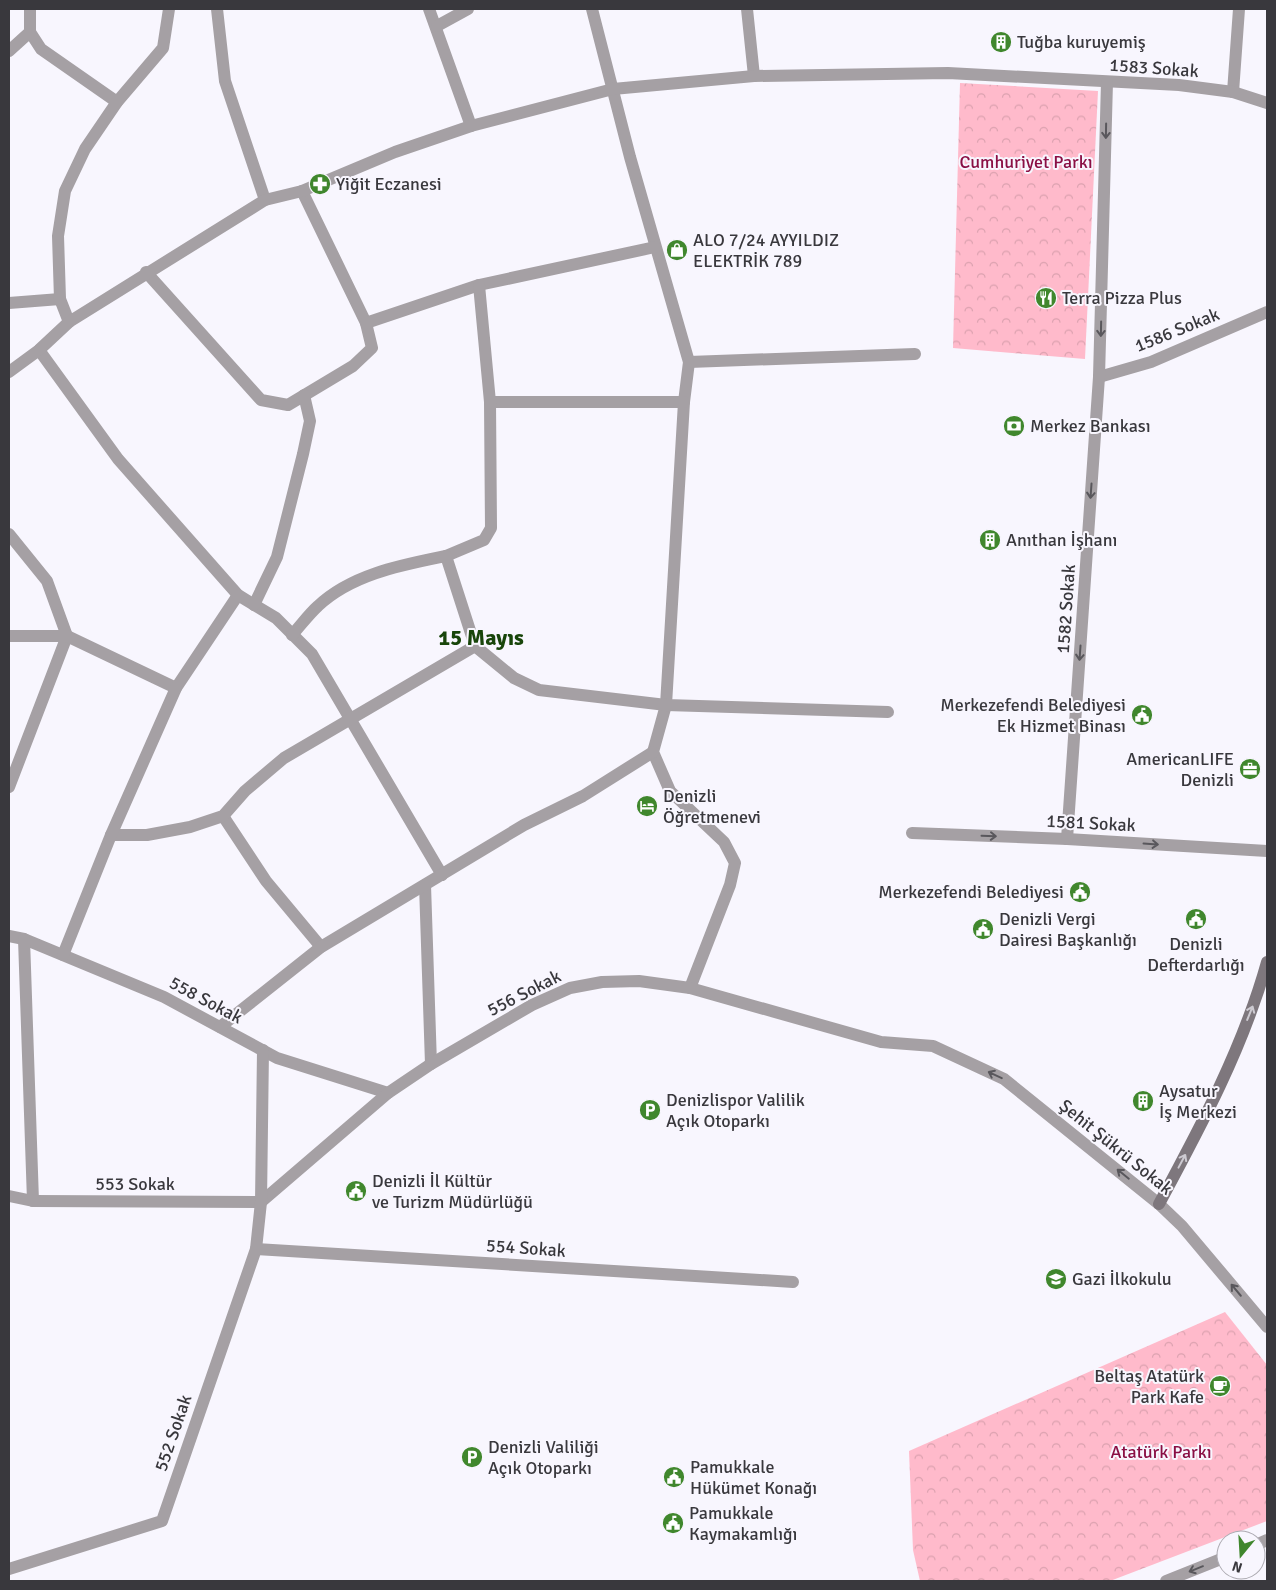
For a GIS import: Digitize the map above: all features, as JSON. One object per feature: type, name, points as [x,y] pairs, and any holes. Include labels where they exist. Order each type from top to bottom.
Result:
[{"type":"street","points":[[30,9],[30,32],[41,49],[118,102]]},
{"type":"street","points":[[69,322],[60,299],[58,236],[65,190],[85,149],[118,102],[163,48],[169,9]]},
{"type":"street","points":[[216,9],[225,81],[265,200]]},
{"type":"street","points":[[429,9],[471,126]]},
{"type":"street","points":[[436,26],[468,9]]},
{"type":"street","points":[[592,9],[655,246],[689,362],[684,402],[666,705],[653,752],[670,792],[724,842],[736,863],[730,885],[690,988]]},
{"type":"street","points":[[747,9],[754,76]]},
{"type":"street","points":[[1234,92],[1239,9]]},
{"type":"street","points":[[9,51],[30,32]]},
{"type":"street","name":"1583 Sokak","points":[[9,372],[39,350],[69,322],[146,272],[265,200],[302,191],[395,152],[471,126],[613,90],[754,76],[948,73],[1179,86],[1234,92],[1267,103]]},
{"type":"street","name":"1582 Sokak","points":[[1067,839],[1100,377],[1107,82]]},
{"type":"street","points":[[146,272],[261,400],[288,405],[353,366],[372,348],[366,323],[302,191]]},
{"type":"street","points":[[366,323],[479,285],[655,246]]},
{"type":"street","points":[[292,635],[318,605],[346,586],[398,565],[446,556],[484,540],[491,528],[490,402],[479,285]]},
{"type":"street","points":[[9,303],[60,299]]},
{"type":"street","name":"1586 Sokak","points":[[1100,377],[1151,362],[1267,312]]},
{"type":"street","points":[[39,350],[118,459],[238,595],[276,618],[312,654],[442,875]]},
{"type":"street","points":[[689,362],[915,354]]},
{"type":"street","points":[[254,605],[277,556],[303,454],[310,421],[304,395]]},
{"type":"street","points":[[490,402],[684,402]]},
{"type":"street","points":[[9,534],[47,581],[67,636],[9,787]]},
{"type":"street","points":[[446,556],[475,646],[514,678],[539,690],[666,705],[888,712]]},
{"type":"street","points":[[64,955],[111,835],[176,688],[238,595]]},
{"type":"street","points":[[9,636],[67,636],[176,688]]},
{"type":"street","points":[[111,835],[147,835],[190,827],[223,816],[245,791],[284,758],[475,646]]},
{"type":"street","points":[[220,1027],[321,946],[524,825],[583,796],[653,752]]},
{"type":"street","points":[[223,816],[266,881],[321,946]]},
{"type":"street","name":"1581 Sokak","points":[[912,833],[1067,839],[1267,851]]},
{"type":"street","points":[[425,885],[431,1064]]},
{"type":"street","name":"558 Sokak","points":[[9,936],[24,939],[164,997],[277,1058],[388,1093]]},
{"type":"street","points":[[24,939],[33,1201]]},
{"type":"street","points":[[1159,1204],[1214,1102],[1259,992],[1267,962]]},
{"type":"street","name":"556 Sokak","points":[[261,1202],[388,1093],[431,1064],[532,1004],[570,988],[602,982],[638,981],[690,988],[881,1042]]},
{"type":"street","name":"Şehit Şükrü Sokak","points":[[881,1042],[933,1046],[1004,1079],[1159,1204],[1182,1226],[1267,1327]]},
{"type":"street","name":"552 Sokak","points":[[9,1569],[162,1521],[256,1248],[261,1202],[262,1050]]},
{"type":"street","name":"553 Sokak","points":[[9,1196],[33,1201],[261,1202]]},
{"type":"street","name":"554 Sokak","points":[[256,1248],[793,1282]]},
{"type":"street","points":[[1166,1581],[1216,1561]]},
{"type":"green space","name":"Cumhuriyet Parkı","points":[[960,83],[1098,91],[1085,359],[953,348]]},
{"type":"green space","name":"Atatürk Parkı","points":[[1225,1312],[1267,1365],[1267,1521],[1243,1530],[1216,1530],[1216,1540],[1110,1581],[920,1581],[913,1550],[909,1451]]},
{"type":"place","name":"Tuğba kuruyemiş","points":[[1001,42]]},
{"type":"place","name":"Yiğit Eczanesi","points":[[320,184]]},
{"type":"place","name":"ALO 7/24 AYYILDIZ ELEKTRİK 789","points":[[677,250]]},
{"type":"place","name":"Terra Pizza Plus","points":[[1046,298]]},
{"type":"place","name":"Merkez Bankası","points":[[1014,426]]},
{"type":"place","name":"Anıthan İşhanı","points":[[990,540]]},
{"type":"place","name":"Merkezefendi Belediyesi Ek Hizmet Binası","points":[[1142,715]]},
{"type":"place","name":"AmericanLIFE Denizli","points":[[1250,769]]},
{"type":"place","name":"Denizli Öğretmenevi","points":[[647,806]]},
{"type":"place","name":"Merkezefendi Belediyesi","points":[[1080,892]]},
{"type":"place","name":"Denizli Defterdarlığı","points":[[1196,919]]},
{"type":"place","name":"Denizli Vergi Dairesi Başkanlığı","points":[[983,929]]},
{"type":"place","name":"Aysatur İş Merkezi","points":[[1143,1101]]},
{"type":"place","name":"Denizlispor Valilik Açık Otoparkı","points":[[650,1110]]},
{"type":"place","name":"Denizli İl Kültür ve Turizm Müdürlüğü","points":[[356,1191]]},
{"type":"place","name":"Gazi İlkokulu","points":[[1056,1279]]},
{"type":"place","name":"Beltaş Atatürk Park Kafe","points":[[1220,1386]]},
{"type":"place","name":"Denizli Valiliği Açık Otoparkı","points":[[472,1457]]},
{"type":"place","name":"Pamukkale Hükümet Konağı","points":[[674,1477]]},
{"type":"place","name":"Pamukkale Kaymakamlığı","points":[[673,1523]]},
{"type":"district","name":"15 Mayıs","points":[[481,637]]}]
